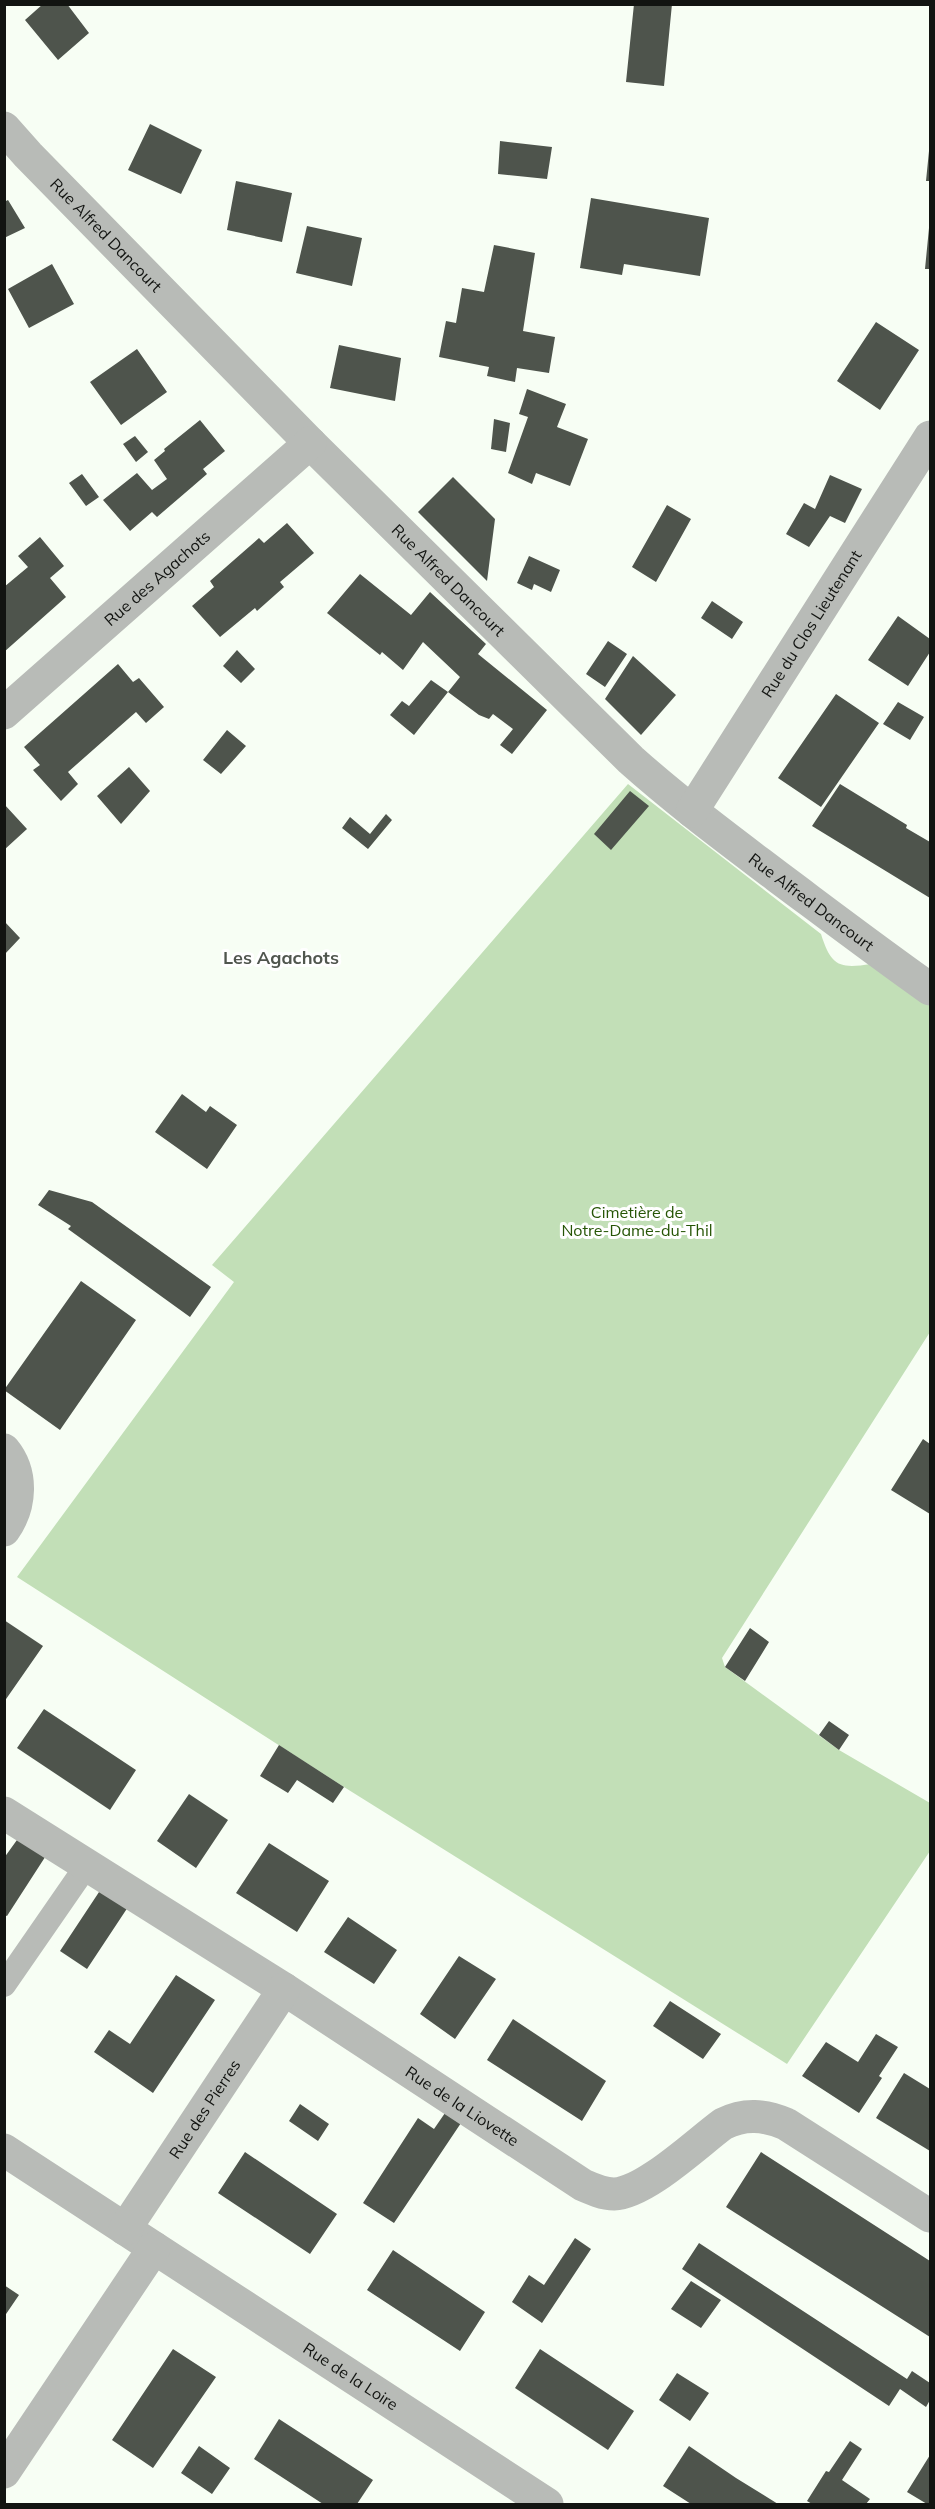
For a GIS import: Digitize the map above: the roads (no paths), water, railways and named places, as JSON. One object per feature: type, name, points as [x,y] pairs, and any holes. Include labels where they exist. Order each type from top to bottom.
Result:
[{"type":"street","name":"Rue Alfred Dancourt","points":[[4,128],[310,443],[631,760],[692,810],[930,989]]},
{"type":"street","name":"Rue du Clos Lieutenant","points":[[692,810],[930,437]]},
{"type":"street","name":"Rue des Agachots","points":[[4,713],[310,443]]},
{"type":"street","points":[[4,1450],[16,1470],[18,1498],[15,1511],[4,1530]]},
{"type":"street","name":"Rue de la Liovette","points":[[4,1813],[284,1989],[596,2191],[611,2194],[639,2188],[723,2124],[736,2117],[752,2115],[769,2117],[786,2124],[930,2216]]},
{"type":"street","name":"Rue des Pierres","points":[[125,2229],[284,1989]]},
{"type":"street","name":"Rue de la Loire","points":[[4,2150],[547,2505]]},
{"type":"street","points":[[4,2472],[154,2248]]},
{"type":"lane","points":[[4,1985],[87,1865]]},
{"type":"district","name":"Les Agachots","points":[[281,958]]},
{"type":"park label","name":"Cimetière de Notre-Dame-du-Thil","points":[[637,1221]]}]
